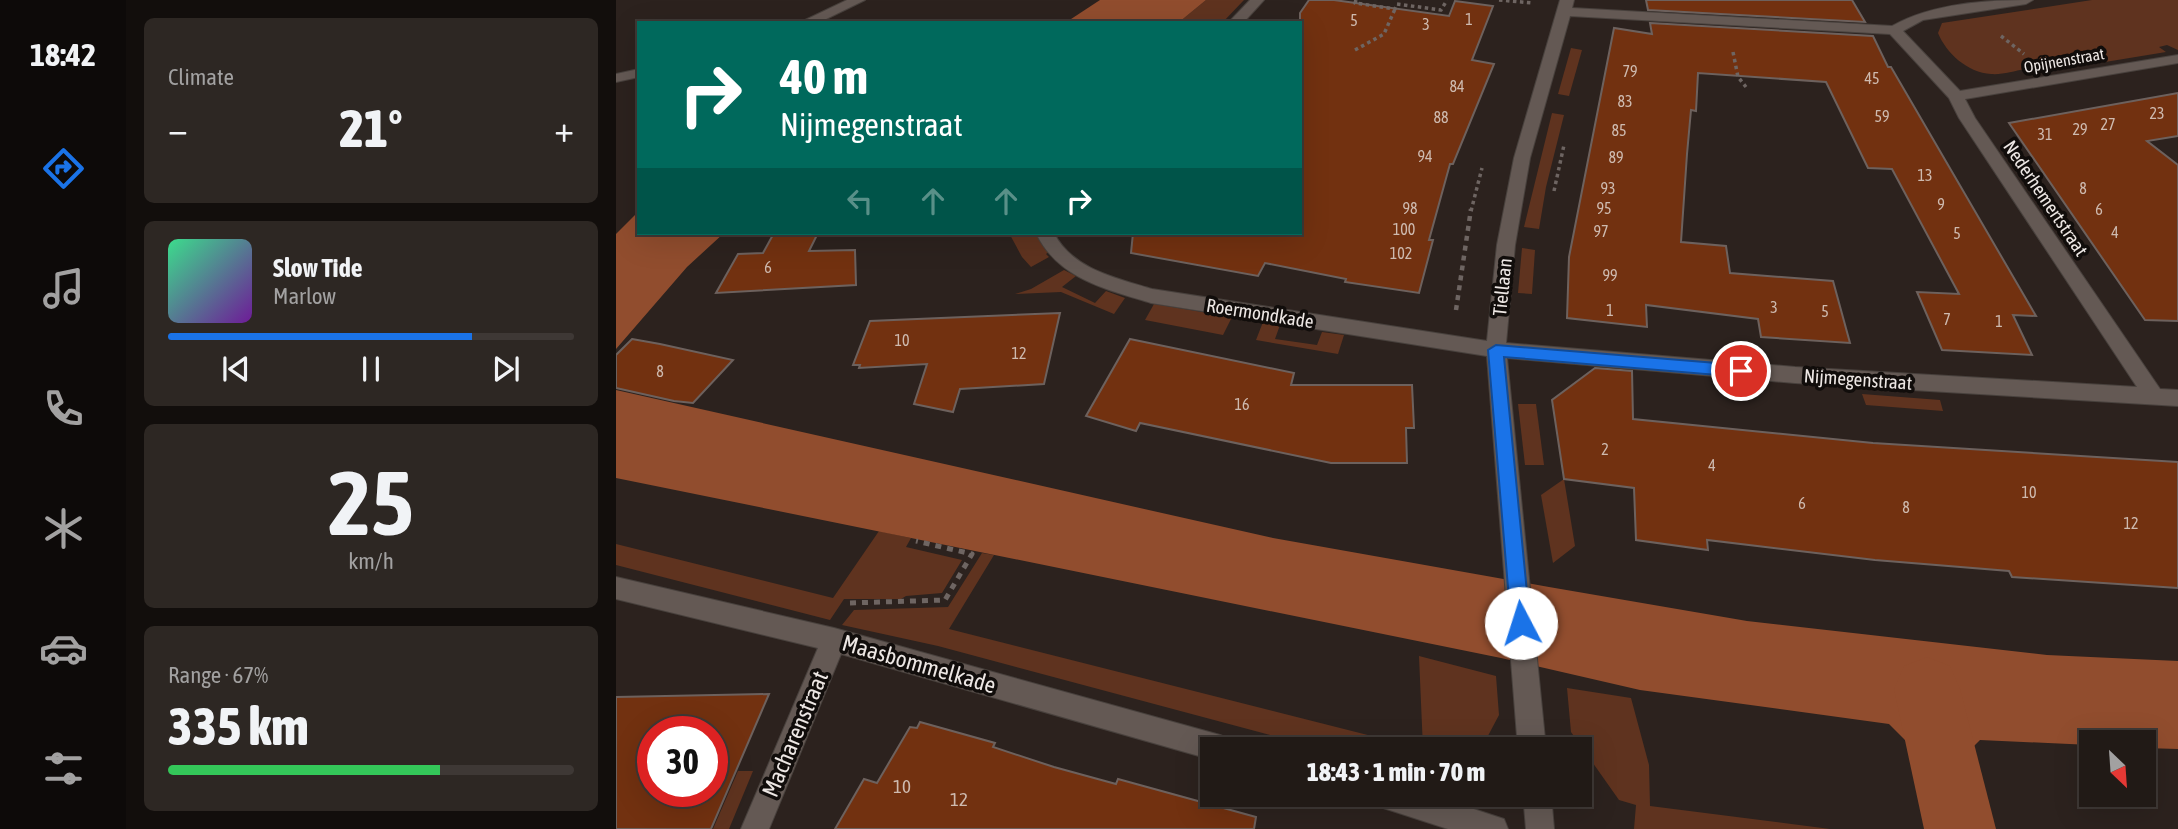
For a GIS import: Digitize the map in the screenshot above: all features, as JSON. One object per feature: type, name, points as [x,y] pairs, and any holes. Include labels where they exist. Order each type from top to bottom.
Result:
[{"type":"street","points":[[811,21],[858,0]]},
{"type":"street","points":[[1237,21],[1257,0]]},
{"type":"street","points":[[1566,6],[1894,30],[1919,16],[2026,0]]},
{"type":"street","name":"Tiellaan","points":[[1531,737],[1496,350],[1506,245],[1522,158],[1566,6]]},
{"type":"street","name":"Nederhemertstraat","points":[[1894,30],[1956,96],[1967,118],[2155,398]]},
{"type":"street","name":"Opijnenstraat","points":[[1956,96],[2178,59]]},
{"type":"street","points":[[616,78],[637,73]]},
{"type":"street","name":"Roermondkade","points":[[1046,235],[1048,244],[1066,262],[1105,281],[1151,296],[1496,350]]},
{"type":"street","name":"Nijmegenstraat","points":[[1496,350],[1795,375],[2178,398]]},
{"type":"street","name":"Maasbommelkade","points":[[616,589],[830,639],[1200,743]]},
{"type":"street","name":"Macharenstraat","points":[[755,829],[830,639]]},
{"type":"street","points":[[1423,807],[1494,829]]},
{"type":"street","points":[[1538,807],[1540,829]]},
{"type":"path","points":[[1356,0],[1355,3],[1397,4],[1441,10],[1447,0]]},
{"type":"path","points":[[1499,0],[1534,4]]},
{"type":"path","points":[[1355,50],[1384,34],[1397,4]]},
{"type":"path","points":[[1731,42],[1738,77],[1746,87]]},
{"type":"path","points":[[1552,200],[1565,141]]},
{"type":"path","points":[[830,639],[848,603],[945,600],[972,554],[916,541]]},
{"type":"shaded area","points":[[1100,0],[1206,0],[1180,21],[1068,21]]},
{"type":"shaded area","points":[[1206,0],[1244,0],[1224,21],[1180,21]]},
{"type":"shaded area","points":[[2092,0],[2178,0],[2178,50],[2167,45],[2159,47],[2166,52],[2032,74],[2025,69],[1991,74],[1974,70],[1959,61],[1946,48],[1938,33],[1942,23]]},
{"type":"shaded area","points":[[1571,48],[1582,50],[1569,96],[1558,94]]},
{"type":"shaded area","points":[[1552,113],[1564,115],[1546,187],[1539,229],[1524,227]]},
{"type":"shaded area","points":[[637,213],[637,235],[722,235],[687,267],[616,349],[616,234]]},
{"type":"shaded area","points":[[1010,235],[1036,235],[1049,252],[1046,254],[1049,257],[1031,267]]},
{"type":"shaded area","points":[[1522,248],[1535,250],[1532,294],[1518,293]]},
{"type":"shaded area","points":[[1064,270],[1076,276],[1062,287],[1095,303],[1106,291],[1125,298],[1114,314],[1061,292],[1015,294],[1031,289]]},
{"type":"shaded area","points":[[1154,304],[1232,317],[1223,335],[1145,320]]},
{"type":"shaded area","points":[[1263,322],[1280,325],[1275,339],[1317,345],[1322,332],[1344,335],[1338,354],[1256,340]]},
{"type":"shaded area","points":[[616,390],[1273,538],[1549,587],[1747,621],[2047,655],[2178,661],[2178,749],[2156,748],[2156,730],[2079,730],[2079,744],[1980,740],[1960,760],[1919,754],[1889,724],[1640,690],[1501,658],[616,478]]},
{"type":"shaded area","points":[[1862,394],[1940,400],[1943,411],[1866,405]]},
{"type":"shaded area","points":[[1518,404],[1536,404],[1544,465],[1525,465]]},
{"type":"shaded area","points":[[1564,479],[1575,546],[1553,563],[1541,495]]},
{"type":"shaded area","points":[[879,531],[911,538],[906,547],[962,560],[942,593],[906,596],[901,599],[844,599],[830,620],[616,565],[616,544],[833,598]]},
{"type":"shaded area","points":[[982,553],[994,555],[949,629],[1376,737],[1277,737],[938,646],[842,625],[854,610],[948,607]]},
{"type":"shaded area","points":[[1419,656],[1496,676],[1499,715],[1487,737],[1422,737]]},
{"type":"shaded area","points":[[1567,688],[1631,698],[1649,765],[1650,806],[1830,829],[1634,829],[1636,805],[1619,800],[1592,762],[1592,737],[1575,737],[1571,732]]},
{"type":"shaded area","points":[[738,771],[753,771],[729,829],[713,829],[722,807],[728,807],[728,794]]},
{"type":"building","points":[[1309,0],[1334,0],[1449,16],[1455,1],[1493,6],[1472,60],[1494,64],[1453,164],[1450,164],[1429,240],[1433,240],[1419,293],[1345,282],[1346,279],[1265,263],[1258,276],[1131,253],[1133,235],[1302,235],[1300,13]]},
{"type":"building","points":[[1646,0],[1852,0],[1865,22],[1648,10]]},
{"type":"building","points":[[1650,23],[1873,36],[1888,67],[1891,67],[2036,316],[2013,315],[2032,355],[1942,350],[1917,292],[1959,294],[1892,169],[1868,168],[1826,82],[1698,73],[1696,111],[1691,110],[1681,242],[1726,246],[1730,273],[1833,281],[1850,343],[1761,337],[1758,319],[1646,305],[1647,327],[1567,318],[1569,257],[1614,28],[1652,34]]},
{"type":"building","points":[[2178,93],[2178,136],[2147,141],[2178,165],[2178,321],[2145,320],[2009,123]]},
{"type":"building","points":[[773,235],[817,235],[809,251],[855,250],[856,285],[716,293],[738,254],[763,253]]},
{"type":"building","points":[[1060,313],[1044,384],[960,389],[953,412],[914,404],[927,364],[859,368],[860,365],[853,365],[870,321]]},
{"type":"building","points":[[632,339],[733,360],[693,403],[674,401],[616,388],[616,355]]},
{"type":"building","points":[[1130,339],[1294,373],[1291,385],[1412,385],[1414,428],[1406,428],[1407,463],[1331,463],[1140,423],[1136,431],[1086,416]]},
{"type":"building","points":[[1595,368],[1632,371],[1633,419],[1873,443],[2178,462],[2178,588],[2012,577],[2009,571],[1875,560],[1707,540],[1708,550],[1636,540],[1634,488],[1564,479],[1552,400]]},
{"type":"building","points":[[769,694],[728,789],[728,716],[637,716],[637,807],[720,807],[711,829],[616,829],[616,697]]},
{"type":"building","points":[[920,722],[995,743],[993,747],[1054,767],[1116,784],[1118,779],[1200,802],[1200,807],[1220,807],[1256,817],[1254,829],[835,829],[864,779],[877,783],[910,727],[917,728]]},
{"type":"waterway","points":[[1927,689],[1960,829]]},
{"type":"route","points":[[1521,623],[1496,350],[1741,371]]}]
